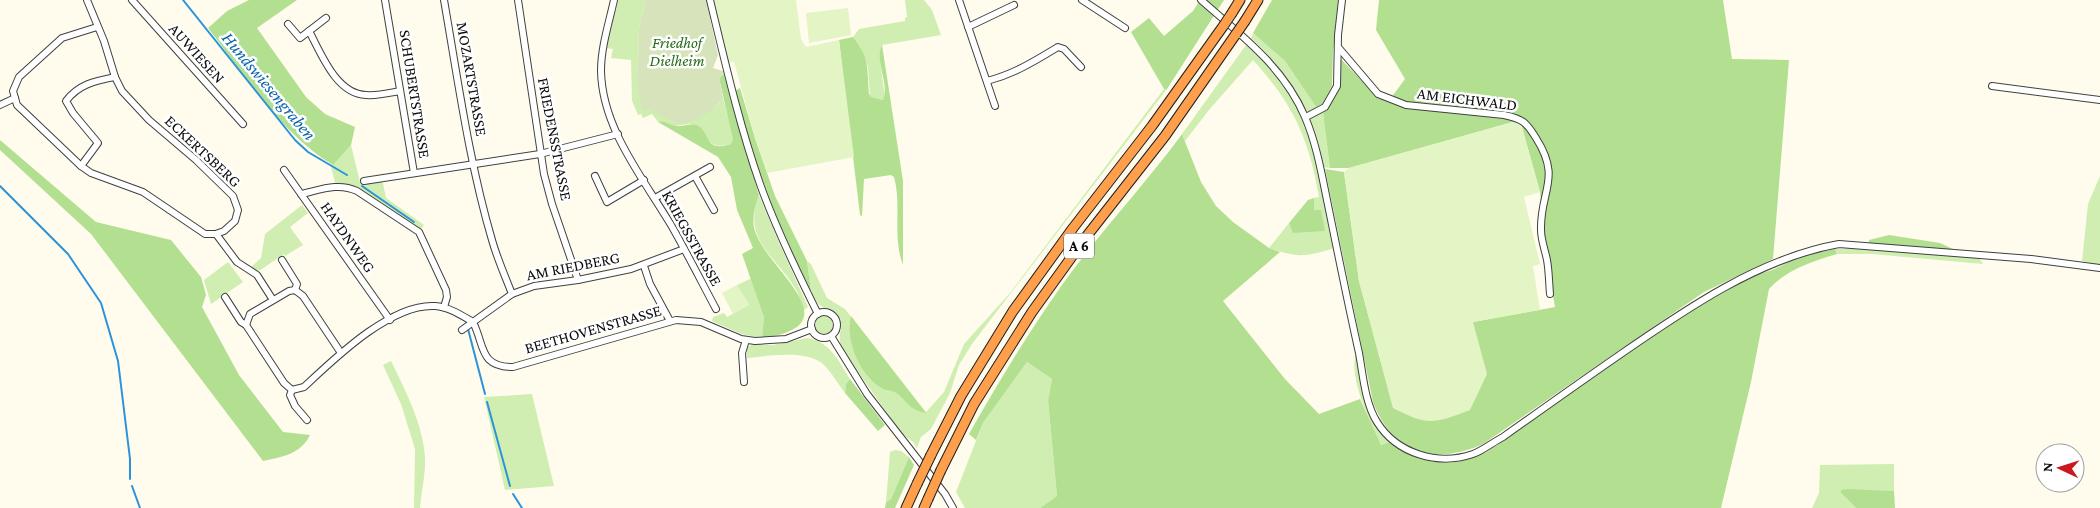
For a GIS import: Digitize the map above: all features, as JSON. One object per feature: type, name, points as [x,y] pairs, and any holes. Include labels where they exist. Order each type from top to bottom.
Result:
[{"type":"highway","name":"A 6","points":[[906,508],[961,396],[1013,311],[1073,228],[1152,126],[1240,0]]},
{"type":"highway","name":"A 6","points":[[924,508],[940,470],[974,404],[1032,312],[1086,237],[1165,136],[1245,22],[1258,0]]},
{"type":"street","name":"ECKERTSBERG","points":[[87,0],[115,77],[122,91],[144,115],[208,170],[233,196],[238,210],[235,221],[224,231],[216,234]]},
{"type":"street","name":"AUWIESEN","points":[[132,0],[243,124]]},
{"type":"street","name":"SCHUBERTSTRASSE","points":[[364,181],[414,173],[385,0]]},
{"type":"street","name":"MOZARTSTRASSE","points":[[444,0],[474,164],[492,242],[512,294]]},
{"type":"street","name":"FRIEDENSSTRASSE","points":[[518,0],[540,154],[549,197],[578,280]]},
{"type":"street","name":"KRIEGSSTRASSE","points":[[614,0],[602,56],[601,72],[608,109],[618,134],[716,309]]},
{"type":"street","points":[[710,0],[730,85],[761,186],[776,224],[818,314]]},
{"type":"street","points":[[959,0],[995,106]]},
{"type":"street","points":[[1082,0],[1125,28]]},
{"type":"street","points":[[1201,0],[1258,49],[1277,70],[1295,96],[1306,117],[1319,162],[1373,414],[1388,436],[1399,446],[1416,454],[1430,458],[1457,458],[1476,453],[1503,437],[1690,308],[1769,265],[1814,248],[1839,244],[2048,261],[2100,268]]},
{"type":"street","points":[[1306,117],[1326,107],[1338,86],[1338,47],[1342,0]]},
{"type":"street","points":[[968,27],[1014,5]]},
{"type":"street","points":[[288,24],[300,38],[326,18]]},
{"type":"street","points":[[98,27],[69,36],[54,44],[19,77],[15,84],[17,105],[81,166],[91,173],[143,192],[205,234],[216,234],[237,262],[257,275],[273,300]]},
{"type":"street","points":[[309,32],[332,72],[349,90],[367,96],[400,91]]},
{"type":"street","points":[[987,81],[1007,76],[1033,63],[1058,47],[1064,49],[1081,67]]},
{"type":"street","name":"AM EICHWALD","points":[[1338,47],[1378,94],[1392,100],[1406,105],[1504,115],[1520,118],[1528,125],[1543,148],[1549,162],[1549,183],[1544,201],[1541,230],[1548,263],[1550,294]]},
{"type":"street","points":[[81,166],[98,144],[73,114],[66,101],[73,92],[85,84],[115,77]]},
{"type":"street","points":[[1992,86],[2100,100]]},
{"type":"street","points":[[0,105],[15,98]]},
{"type":"street","points":[[414,173],[540,154],[618,134]]},
{"type":"street","points":[[655,198],[710,167]]},
{"type":"street","name":"HAYDNWEG","points":[[284,170],[390,320]]},
{"type":"street","name":"KRIEGSSTRASSE","points":[[595,176],[607,202],[644,180]]},
{"type":"street","points":[[695,176],[714,210]]},
{"type":"street","points":[[301,194],[336,186],[346,186],[357,191],[419,232],[446,290],[447,297],[444,307]]},
{"type":"street","name":"AM RIEDBERG","points":[[462,330],[512,294],[534,286],[578,280],[644,266],[684,249]]},
{"type":"street","points":[[282,260],[297,284],[296,290]]},
{"type":"street","points":[[644,266],[650,284],[670,321]]},
{"type":"street","points":[[246,325],[250,314],[289,291],[296,290],[304,296],[341,353]]},
{"type":"street","points":[[225,297],[284,383],[292,390]]},
{"type":"street","points":[[292,390],[304,387],[364,335],[390,320],[417,308],[444,307],[473,322]]},
{"type":"street","points":[[826,313],[834,317],[836,329],[831,336],[820,337],[812,329],[811,322],[818,314],[826,313]]},
{"type":"street","name":"BEETHOVENSTRASSE","points":[[473,322],[487,358],[495,365],[502,367],[524,364],[670,321],[701,322],[746,340],[774,341],[796,336],[812,329]]},
{"type":"street","points":[[831,336],[867,394],[953,508]]},
{"type":"street","points":[[744,382],[742,353],[746,340]]},
{"type":"street","points":[[292,390],[290,395],[295,406],[307,420]]},
{"type":"green space","points":[[249,0],[297,0],[257,28],[306,97],[325,114],[355,127],[351,145],[333,165],[314,152],[280,121],[208,28],[227,11]]},
{"type":"green space","points":[[618,0],[646,0],[638,31],[637,79],[652,109],[680,124],[717,105],[723,98],[734,139],[731,144],[720,146],[712,144],[700,128],[690,124],[674,126],[661,121],[658,122],[652,114],[643,118],[641,114],[638,115],[632,101],[631,60],[611,58],[613,49],[606,48]]},
{"type":"green space","name":"Friedhof Dielheim","points":[[646,0],[706,0],[718,55],[713,68],[723,71],[724,74],[719,78],[723,98],[709,112],[697,119],[678,124],[652,109],[642,110],[637,79],[638,31]]},
{"type":"green space","points":[[710,0],[796,0],[801,39],[806,47],[839,40],[854,157],[767,173],[755,138],[734,62],[726,62]]},
{"type":"green space","points":[[905,0],[924,0],[932,10],[941,35],[882,45],[880,62],[885,97],[883,100],[870,97],[868,67],[860,46],[853,37],[859,29],[905,21],[907,17]]},
{"type":"green space","points":[[1200,0],[1224,0],[1167,89],[1164,89],[1131,32],[1149,18],[1164,36],[1193,11]]},
{"type":"green space","points":[[1272,0],[1338,0],[1332,86],[1322,104],[1316,107],[1285,61],[1253,33]]},
{"type":"green space","points":[[1379,0],[1723,0],[1732,59],[1789,60],[1773,259],[1704,292],[1483,444],[1465,451],[1432,454],[1403,444],[1391,433],[1381,419],[1373,402],[1325,169],[1344,172],[1359,281],[1393,407],[1473,322],[1555,307],[1547,263],[1540,192],[1520,120],[1349,168],[1330,168],[1323,113],[1334,99],[1339,87],[1339,57],[1379,99],[1391,98],[1405,79],[1376,30]]},
{"type":"green space","points":[[848,8],[851,35],[809,43],[806,13]]},
{"type":"green space","points":[[1253,33],[1285,61],[1316,107],[1323,113],[1330,168],[1323,167],[1313,129],[1298,96],[1278,66],[1251,38]]},
{"type":"green space","points":[[853,37],[865,57],[869,94],[871,97],[883,100],[885,87],[880,58],[882,45],[903,181],[903,265],[898,243],[897,199],[894,177],[891,175],[864,179],[862,216],[860,215],[839,40]]},
{"type":"green space","points":[[1246,45],[1277,75],[1301,112],[1319,170],[1334,248],[1309,255],[1294,255],[1269,248],[1289,223],[1294,233],[1314,210],[1314,198],[1319,197],[1310,157],[1297,123],[1279,92],[1253,60],[1209,110],[1185,141],[1182,134]]},
{"type":"green space","points":[[724,74],[759,195],[754,212],[754,228],[761,244],[786,277],[804,308],[802,321],[789,331],[762,338],[764,317],[742,254],[753,248],[737,210],[731,177],[718,157],[658,122],[661,121],[676,126],[696,125],[701,128],[711,144],[722,146],[731,144],[733,139],[719,78]]},
{"type":"green space","points":[[740,88],[775,196],[807,261],[811,291],[787,242],[758,168],[735,91]]},
{"type":"green space","points":[[1164,89],[1167,89],[972,344],[959,365],[950,393],[931,429],[921,437],[917,448],[913,442],[902,434],[843,351],[840,341],[840,320],[834,312],[821,306],[814,297],[810,285],[807,261],[811,264],[827,298],[845,309],[926,412],[944,392],[964,344],[1010,293]]},
{"type":"green space","points":[[1520,120],[1540,192],[1524,197],[1540,264],[1533,266],[1540,310],[1473,322],[1487,374],[1470,410],[1439,420],[1431,421],[1415,418],[1393,408],[1359,281],[1344,172],[1349,168]]},
{"type":"green space","points":[[1182,134],[1201,182],[1216,206],[1233,222],[1269,248],[1280,252],[1223,301],[1285,379],[1319,414],[1360,399],[1381,445],[1390,442],[1415,456],[1437,462],[1460,461],[1487,452],[1678,318],[1753,276],[1772,270],[1802,256],[1835,249],[1837,254],[1792,271],[1783,276],[1769,289],[1751,382],[1721,508],[1040,508],[1057,496],[1048,400],[1052,379],[1027,362],[983,423],[976,440],[969,434],[1037,321],[1062,285]]},
{"type":"green space","points":[[0,140],[96,222],[171,240],[201,277],[206,295],[202,307],[239,375],[283,432],[310,435],[302,447],[290,454],[263,461],[91,234],[0,150]]},
{"type":"green space","points":[[351,145],[360,182],[382,178],[386,198],[424,225],[419,232],[357,191],[336,186],[331,167]]},
{"type":"green space","points":[[2100,176],[2100,265],[2082,261],[2088,204]]},
{"type":"green space","points":[[759,195],[808,307],[804,310],[795,288],[763,246],[757,235],[754,224]]},
{"type":"green space","points":[[1314,198],[1314,210],[1321,210],[1325,231],[1293,233],[1289,223],[1308,200]]},
{"type":"green space","points":[[302,205],[308,213],[290,227],[303,245],[285,256],[284,254],[259,271],[250,268],[261,258],[265,234]]},
{"type":"green space","points":[[1889,235],[1940,243],[1955,250],[1869,243],[1869,240]]},
{"type":"green space","points":[[1856,248],[1979,258],[1983,264],[1872,254],[1837,254],[1835,249]]},
{"type":"green space","points":[[228,262],[243,282],[211,304],[204,280]]},
{"type":"green space","points":[[752,278],[764,317],[762,338],[741,334],[712,321],[713,317],[724,313],[727,317],[749,305],[737,285]]},
{"type":"green space","points":[[737,285],[749,305],[733,314],[722,293]]},
{"type":"green space","points":[[824,316],[830,319],[833,325],[830,331],[824,334],[818,331],[815,325],[818,319]]},
{"type":"green space","points":[[851,316],[926,413],[913,408],[898,394],[880,387],[872,381],[855,355],[850,335]]},
{"type":"green space","points":[[807,338],[822,343],[838,359],[850,379],[846,384],[845,393],[824,365],[817,360],[798,355],[747,358],[747,347],[754,344],[773,345]]},
{"type":"green space","points":[[1356,353],[1363,389],[1370,412],[1375,423],[1390,442],[1381,445],[1357,387],[1354,363]]},
{"type":"green space","points":[[391,361],[412,407],[424,445],[425,470],[420,508],[414,508],[415,449],[401,404],[383,365]]},
{"type":"green space","points":[[1027,362],[1052,379],[1048,400],[1057,496],[1040,508],[965,508],[956,492],[983,423]]},
{"type":"green space","points":[[850,379],[885,425],[878,431],[845,393],[846,384]]},
{"type":"green space","points":[[532,394],[554,486],[505,490],[484,397]]},
{"type":"green space","points":[[895,450],[901,451],[909,457],[891,499],[886,502],[890,452]]},
{"type":"green space","points":[[909,457],[914,465],[895,508],[885,508],[886,502],[891,499]]},
{"type":"green space","points":[[1894,464],[1894,491],[1841,490],[1841,493],[1856,508],[1812,508],[1819,493],[1820,465]]},
{"type":"green space","points":[[1841,490],[1894,491],[1895,508],[1856,508],[1841,493]]},
{"type":"waterway","name":"Hundswiesengraben","points":[[183,0],[295,140],[308,152],[347,175]]},
{"type":"waterway","points":[[0,186],[68,254],[101,303],[118,361],[130,459],[130,479]]},
{"type":"waterway","name":"Hundswiesengraben","points":[[362,186],[414,222]]},
{"type":"waterway","name":"Hundswiesengraben","points":[[468,329],[485,394]]},
{"type":"waterway","name":"Hundswiesengraben","points":[[487,402],[510,486]]},
{"type":"waterway","points":[[132,486],[140,508]]},
{"type":"waterway","name":"Hundswiesengraben","points":[[513,494],[522,508]]}]
